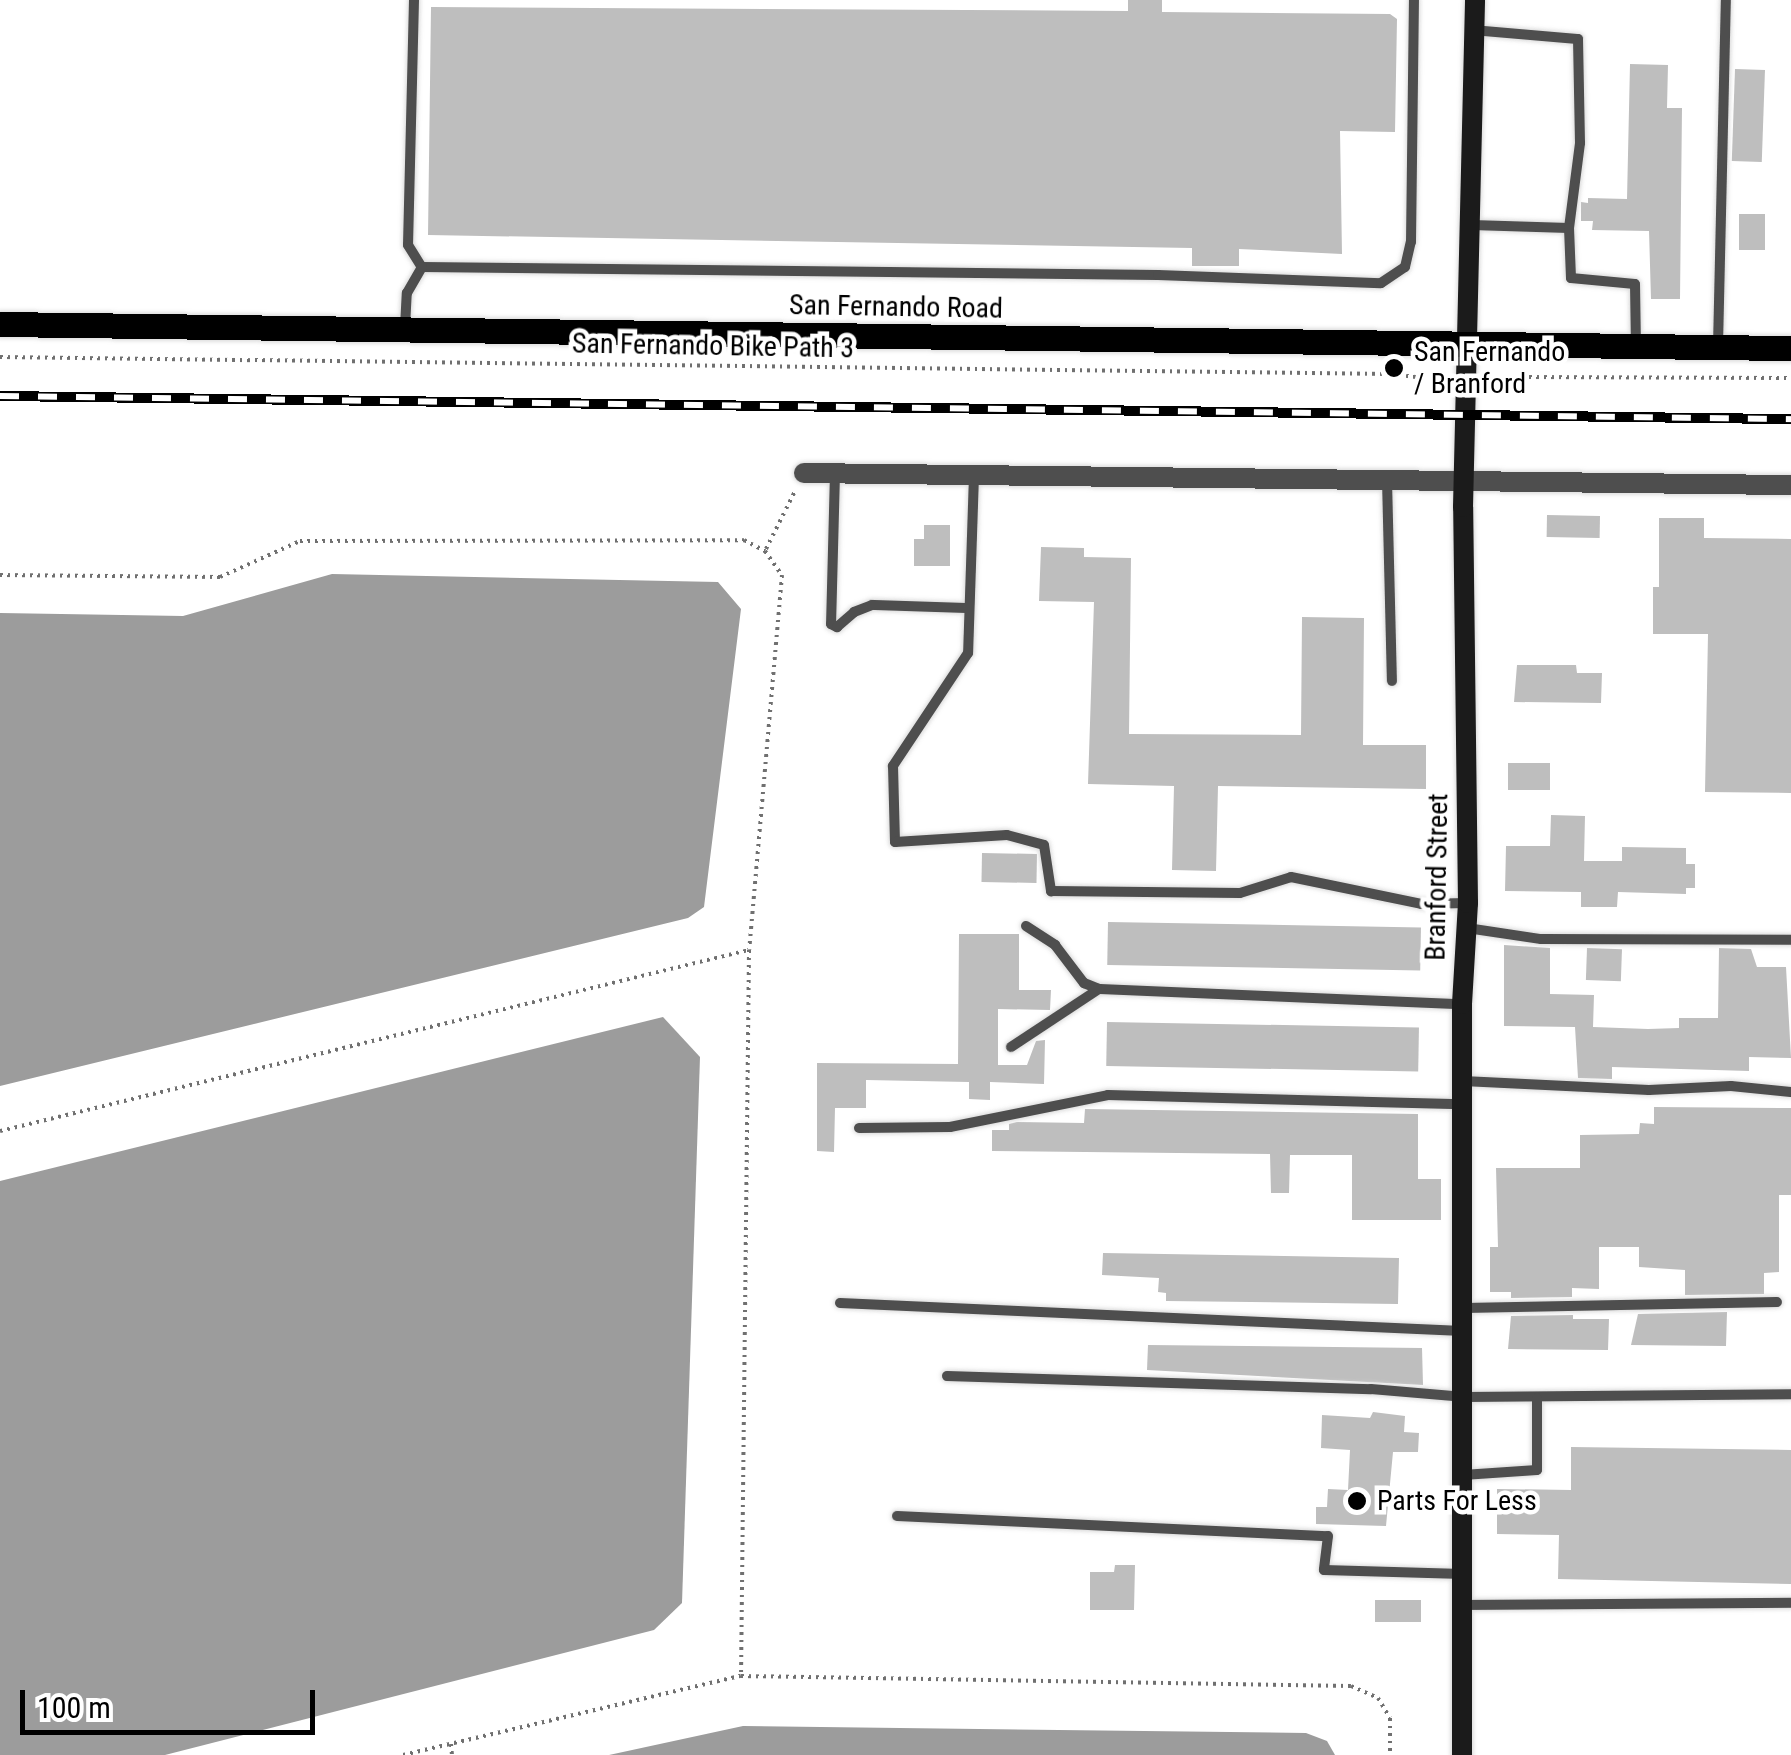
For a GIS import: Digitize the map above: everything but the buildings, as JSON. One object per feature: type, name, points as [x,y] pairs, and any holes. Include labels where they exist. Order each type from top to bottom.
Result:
[{"type":"main road","name":"Branford Street","points":[[1462,1755],[1462,1004],[1468,903],[1466,480],[1475,0]]},
{"type":"main road","name":"San Fernando Road","points":[[0,324],[1791,348]]},
{"type":"street","points":[[804,473],[1791,485]]},
{"type":"lane","points":[[414,0],[408,245],[422,267]]},
{"type":"lane","points":[[422,267],[1158,276],[1381,283],[1405,268],[1411,242],[1414,0]]},
{"type":"lane","points":[[1718,347],[1726,0]]},
{"type":"lane","points":[[1474,30],[1578,39],[1580,143],[1568,228],[1571,278],[1635,284],[1636,346]]},
{"type":"lane","points":[[1472,225],[1568,228]]},
{"type":"lane","points":[[405,330],[407,293],[422,267]]},
{"type":"lane","points":[[835,473],[830,624],[837,627],[854,612],[872,605],[969,608]]},
{"type":"lane","points":[[974,474],[968,653],[893,766],[896,842],[1007,835],[1044,845],[1051,891],[1240,894],[1291,877],[1421,904],[1468,903]]},
{"type":"lane","points":[[1387,479],[1392,681]]},
{"type":"lane","points":[[1026,926],[1055,946],[1084,983],[1099,988],[1462,1004]]},
{"type":"lane","points":[[1466,928],[1541,939],[1791,940]]},
{"type":"lane","points":[[1011,1047],[1099,988]]},
{"type":"lane","points":[[1463,1081],[1649,1090],[1731,1086],[1791,1092]]},
{"type":"lane","points":[[858,1128],[950,1127],[1108,1095],[1462,1104]]},
{"type":"lane","points":[[1464,1308],[1777,1302]]},
{"type":"lane","points":[[840,1304],[1463,1331]]},
{"type":"lane","points":[[947,1376],[1372,1389],[1464,1397],[1791,1394]]},
{"type":"lane","points":[[1463,1474],[1538,1470],[1538,1398]]},
{"type":"lane","points":[[897,1516],[1328,1536],[1324,1570],[1464,1574]]},
{"type":"lane","points":[[1464,1605],[1791,1603]]},
{"type":"path","name":"San Fernando Bike Path 3","points":[[0,357],[1426,378]]},
{"type":"path","points":[[1514,377],[1791,378]]},
{"type":"path","points":[[765,551],[804,473]]},
{"type":"path","points":[[0,575],[220,576],[300,541],[744,540],[765,551],[782,576],[749,950],[741,1676]]},
{"type":"path","points":[[0,1130],[749,950]]},
{"type":"path","points":[[403,1755],[741,1676],[1352,1686],[1378,1698],[1390,1718],[1390,1755]]},
{"type":"path","points":[[450,1744],[452,1755]]},
{"type":"shaded area","points":[[332,574],[718,582],[741,609],[704,907],[688,918],[0,1086],[0,613],[183,616]]},
{"type":"shaded area","points":[[663,1017],[700,1057],[682,1603],[654,1630],[165,1755],[0,1755],[0,1181]]},
{"type":"shaded area","points":[[743,1726],[1306,1733],[1327,1741],[1335,1755],[609,1755]]},
{"type":"railway","points":[[0,396],[1791,419]]},
{"type":"place","name":"San Fernando / Branford","points":[[1394,368]]},
{"type":"place","name":"Parts For Less","points":[[1357,1501]]}]
